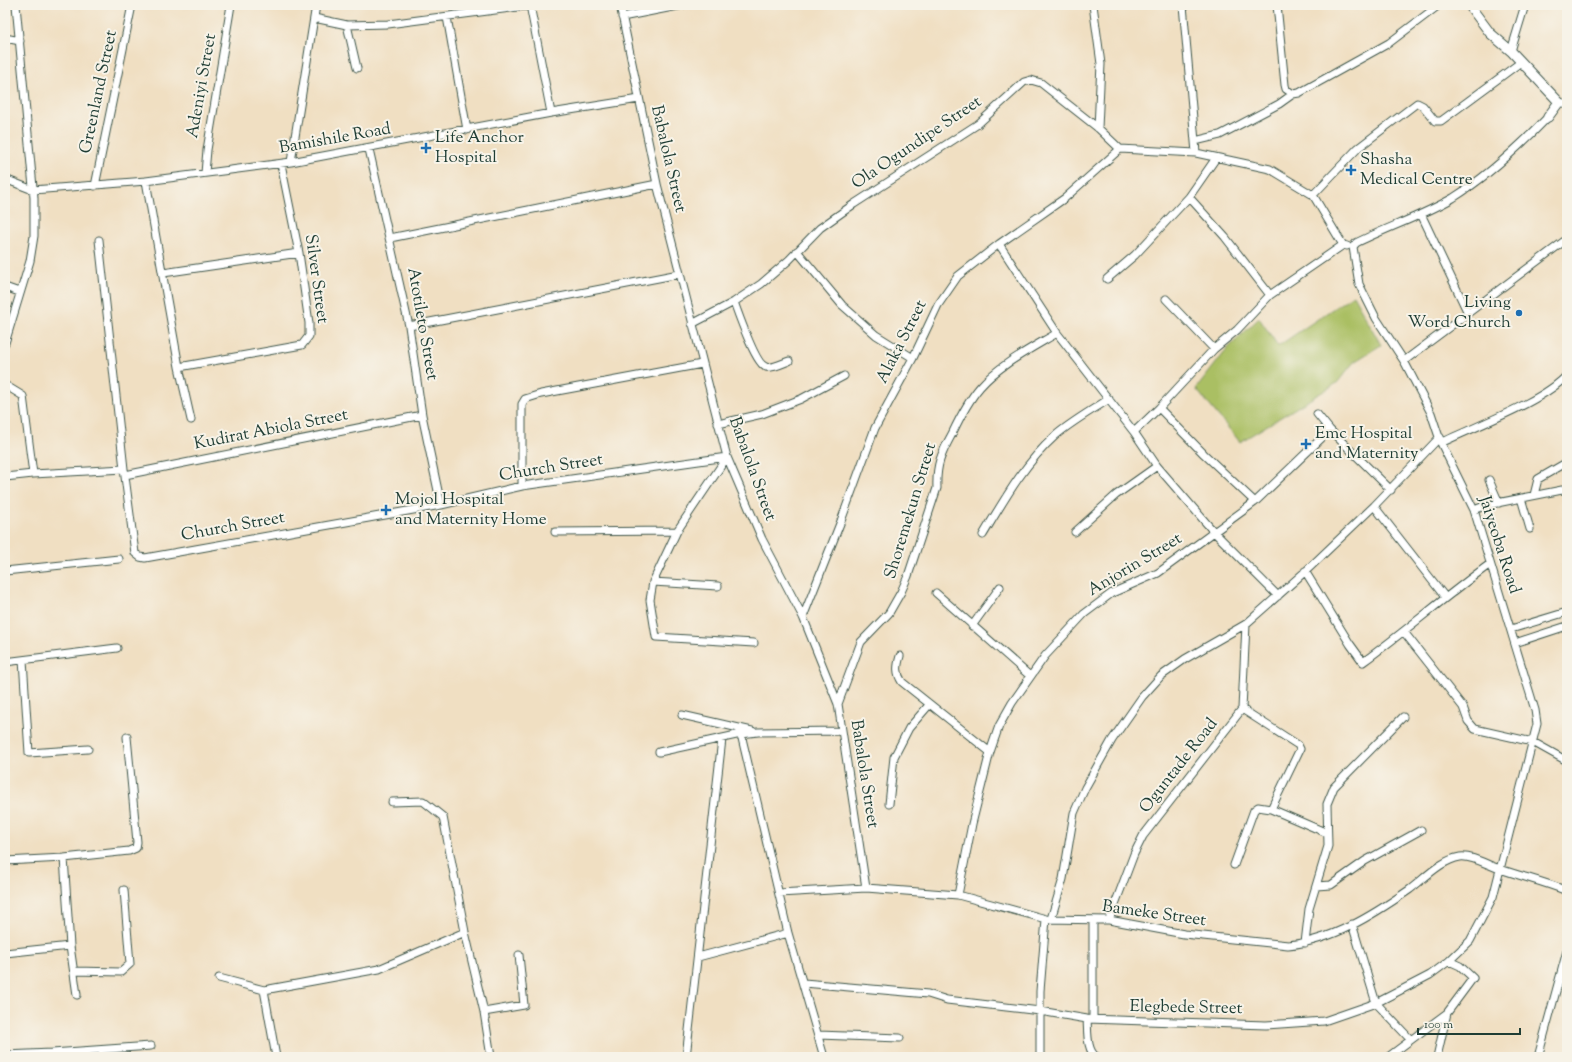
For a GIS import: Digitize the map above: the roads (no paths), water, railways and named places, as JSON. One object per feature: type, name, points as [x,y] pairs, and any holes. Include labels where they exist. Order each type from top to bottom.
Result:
[{"type":"street","points":[[5,343],[19,292],[30,261],[34,236],[34,190],[16,5]]},
{"type":"street","name":"Greenland Street","points":[[95,186],[132,5]]},
{"type":"street","name":"Adeniyi Street","points":[[205,173],[207,150],[231,5]]},
{"type":"street","points":[[291,162],[316,5]]},
{"type":"street","points":[[314,18],[347,25],[388,24],[532,5],[551,113]]},
{"type":"street","name":"Babalola Street","points":[[620,5],[657,184],[727,457],[762,539],[803,616],[838,704],[866,888]]},
{"type":"street","points":[[622,17],[683,5]]},
{"type":"street","points":[[1093,5],[1101,64],[1098,128]]},
{"type":"street","points":[[1183,5],[1196,153]]},
{"type":"street","points":[[1277,5],[1285,85],[1286,89],[1293,94]]},
{"type":"street","points":[[1195,140],[1214,138],[1279,104],[1293,94],[1298,93],[1389,43],[1439,5]]},
{"type":"street","points":[[1134,432],[1159,408],[1214,349],[1237,330],[1270,294],[1343,245],[1353,247],[1356,243],[1370,236],[1421,214],[1452,198],[1495,167],[1520,146],[1563,103],[1511,51],[1490,33],[1469,5]]},
{"type":"street","points":[[1511,51],[1525,5]]},
{"type":"street","points":[[447,17],[467,130]]},
{"type":"street","points":[[347,25],[357,68]]},
{"type":"street","points":[[5,38],[20,41]]},
{"type":"street","points":[[1313,195],[1358,148],[1418,103],[1423,106],[1435,121],[1441,121],[1521,62]]},
{"type":"street","name":"Ola Ogundipe Street","points":[[692,324],[734,302],[762,284],[820,228],[854,204],[978,124],[1024,82],[1031,80],[1041,83],[1098,128],[1120,149]]},
{"type":"street","name":"Bamishile Road","points":[[34,190],[146,181],[281,164],[369,149],[551,113],[639,100]]},
{"type":"street","name":"Atotileto Street","points":[[369,149],[410,326],[422,415],[441,505]]},
{"type":"street","points":[[1120,149],[1196,153],[1270,170],[1313,195],[1343,245]]},
{"type":"street","name":"Alaka Street","points":[[803,616],[841,522],[875,428],[913,358],[938,305],[958,276],[999,244],[1065,198],[1120,149]]},
{"type":"street","points":[[1107,279],[1135,255],[1189,198],[1216,158]]},
{"type":"street","name":"Silver Street","points":[[179,367],[302,345],[306,342],[309,336],[309,323],[300,253],[281,164]]},
{"type":"street","points":[[5,179],[34,190]]},
{"type":"street","points":[[146,181],[179,367],[190,420]]},
{"type":"street","points":[[390,238],[657,184]]},
{"type":"street","points":[[1189,198],[1226,237],[1270,294]]},
{"type":"street","points":[[1421,214],[1468,314]]},
{"type":"street","points":[[1404,361],[1567,239]]},
{"type":"street","points":[[99,240],[125,472]]},
{"type":"street","points":[[999,244],[1057,333],[1134,432],[1157,466],[1214,532],[1278,596]]},
{"type":"street","name":"Jaiyeoba Road","points":[[1353,247],[1359,284],[1376,318],[1404,361],[1431,413],[1440,440],[1474,510],[1535,710],[1537,724],[1501,870]]},
{"type":"street","points":[[797,251],[842,305],[876,335],[913,358]]},
{"type":"street","points":[[163,273],[300,253]]},
{"type":"street","points":[[410,326],[679,274]]},
{"type":"street","points":[[5,287],[19,292]]},
{"type":"street","points":[[1166,299],[1214,349]]},
{"type":"street","points":[[734,302],[754,351],[763,366],[767,368],[790,361]]},
{"type":"street","name":"Shoremekun Street","points":[[838,704],[861,642],[889,613],[908,576],[937,488],[936,473],[939,459],[965,408],[981,386],[1010,362],[1057,333]]},
{"type":"street","points":[[522,486],[522,404],[525,399],[541,394],[702,364]]},
{"type":"street","points":[[1040,1057],[1040,1010],[1048,919],[1063,879],[1074,813],[1085,788],[1112,740],[1142,697],[1161,676],[1185,659],[1246,624],[1305,572],[1391,490],[1440,440],[1534,400],[1560,383],[1567,375]]},
{"type":"street","points":[[718,424],[762,414],[801,400],[844,376]]},
{"type":"street","points":[[5,385],[23,396],[33,474]]},
{"type":"street","points":[[983,536],[998,509],[1033,457],[1056,435],[1109,399]]},
{"type":"street","points":[[1159,408],[1204,454],[1255,502]]},
{"type":"street","points":[[1317,414],[1330,430],[1391,490]]},
{"type":"street","name":"Kudirat Abiola Street","points":[[5,477],[33,474],[125,472],[422,415]]},
{"type":"street","name":"Anjorin Street","points":[[958,895],[972,824],[990,752],[999,726],[1030,676],[1084,614],[1119,589],[1158,573],[1255,502],[1330,430]]},
{"type":"street","points":[[727,457],[677,531],[653,582],[650,600],[656,637],[754,643]]},
{"type":"street","name":"Church Street","points":[[125,472],[135,553],[140,557],[146,558],[441,505],[522,486],[727,457]]},
{"type":"street","points":[[1534,496],[1538,479],[1564,464]]},
{"type":"street","points":[[1075,532],[1116,495],[1157,466]]},
{"type":"street","points":[[1489,480],[1499,503]]},
{"type":"street","points":[[1474,510],[1487,505],[1567,489]]},
{"type":"street","points":[[1521,498],[1530,530]]},
{"type":"street","points":[[1374,506],[1445,597]]},
{"type":"street","points":[[555,532],[677,531]]},
{"type":"street","points":[[5,571],[119,559]]},
{"type":"street","points":[[1305,572],[1350,644],[1364,662],[1404,632],[1445,597],[1490,564]]},
{"type":"street","points":[[653,582],[718,586]]},
{"type":"street","points":[[972,626],[1000,587]]},
{"type":"street","points":[[936,593],[1030,676]]},
{"type":"street","points":[[1511,629],[1567,612]]},
{"type":"street","points":[[1246,624],[1242,709],[1298,744],[1300,749],[1271,809]]},
{"type":"street","points":[[1515,643],[1567,626]]},
{"type":"street","points":[[1404,632],[1463,707],[1468,721],[1475,729],[1533,742],[1567,762]]},
{"type":"street","points":[[5,662],[117,648]]},
{"type":"street","points":[[900,656],[897,668],[898,676],[902,682],[990,752]]},
{"type":"street","points":[[23,660],[29,753],[88,749]]},
{"type":"street","points":[[889,804],[894,757],[909,728],[929,705]]},
{"type":"street","name":"Oguntade Road","points":[[1109,920],[1134,854],[1143,836],[1242,709]]},
{"type":"street","points":[[682,715],[758,732]]},
{"type":"street","points":[[1305,943],[1309,909],[1328,846],[1327,804],[1334,787],[1403,717]]},
{"type":"street","points":[[659,752],[741,734],[758,732],[842,731]]},
{"type":"street","points":[[741,734],[788,933],[824,1057]]},
{"type":"street","points":[[5,861],[64,858],[129,851],[136,848],[137,842],[127,737]]},
{"type":"street","points":[[686,1057],[722,739]]},
{"type":"street","points":[[392,802],[423,801],[443,817],[465,932],[484,1012],[491,1057]]},
{"type":"street","points":[[1234,866],[1254,810],[1258,807],[1271,809],[1327,833]]},
{"type":"street","points":[[1316,886],[1330,885],[1365,861],[1421,830]]},
{"type":"street","name":"Bameke Street","points":[[779,893],[866,888],[958,895],[1048,919],[1093,921],[1109,920],[1184,934],[1288,945],[1305,943],[1329,936],[1362,919],[1408,890],[1451,860],[1467,857],[1501,870],[1540,880],[1567,891]]},
{"type":"street","points":[[64,858],[70,946],[77,995]]},
{"type":"street","name":"Elegbede Street","points":[[804,984],[928,994],[947,1000],[1040,1010],[1090,1019],[1266,1025],[1324,1021],[1376,1004],[1430,975],[1449,961],[1470,941],[1493,897],[1501,870]]},
{"type":"street","points":[[74,971],[121,972],[130,964],[124,890]]},
{"type":"street","points":[[1093,921],[1090,1048],[1092,1054],[1097,1057]]},
{"type":"street","points":[[1352,924],[1376,1004],[1410,1039]]},
{"type":"street","points":[[219,978],[264,990],[379,969],[465,932]]},
{"type":"street","points":[[698,957],[788,933]]},
{"type":"street","points":[[5,953],[70,946]]},
{"type":"street","points":[[1538,1057],[1567,951]]},
{"type":"street","points":[[484,1012],[524,1005],[519,955]]},
{"type":"street","points":[[1388,1057],[1446,1013],[1473,978],[1460,966],[1449,961]]},
{"type":"street","points":[[264,990],[276,1057]]},
{"type":"street","points":[[1437,1057],[1446,1013]]},
{"type":"street","points":[[818,1035],[900,1038]]},
{"type":"street","points":[[5,1055],[150,1046]]},
{"type":"place","name":"Life Anchor Hospital","points":[[426,148]]},
{"type":"place","name":"Shasha Medical Centre","points":[[1351,170]]},
{"type":"place","name":"Living Word Church","points":[[1519,313]]},
{"type":"place","name":"Emc Hospital and Maternity","points":[[1306,444]]},
{"type":"place","name":"Mojol Hospital and Maternity Home","points":[[386,510]]}]
